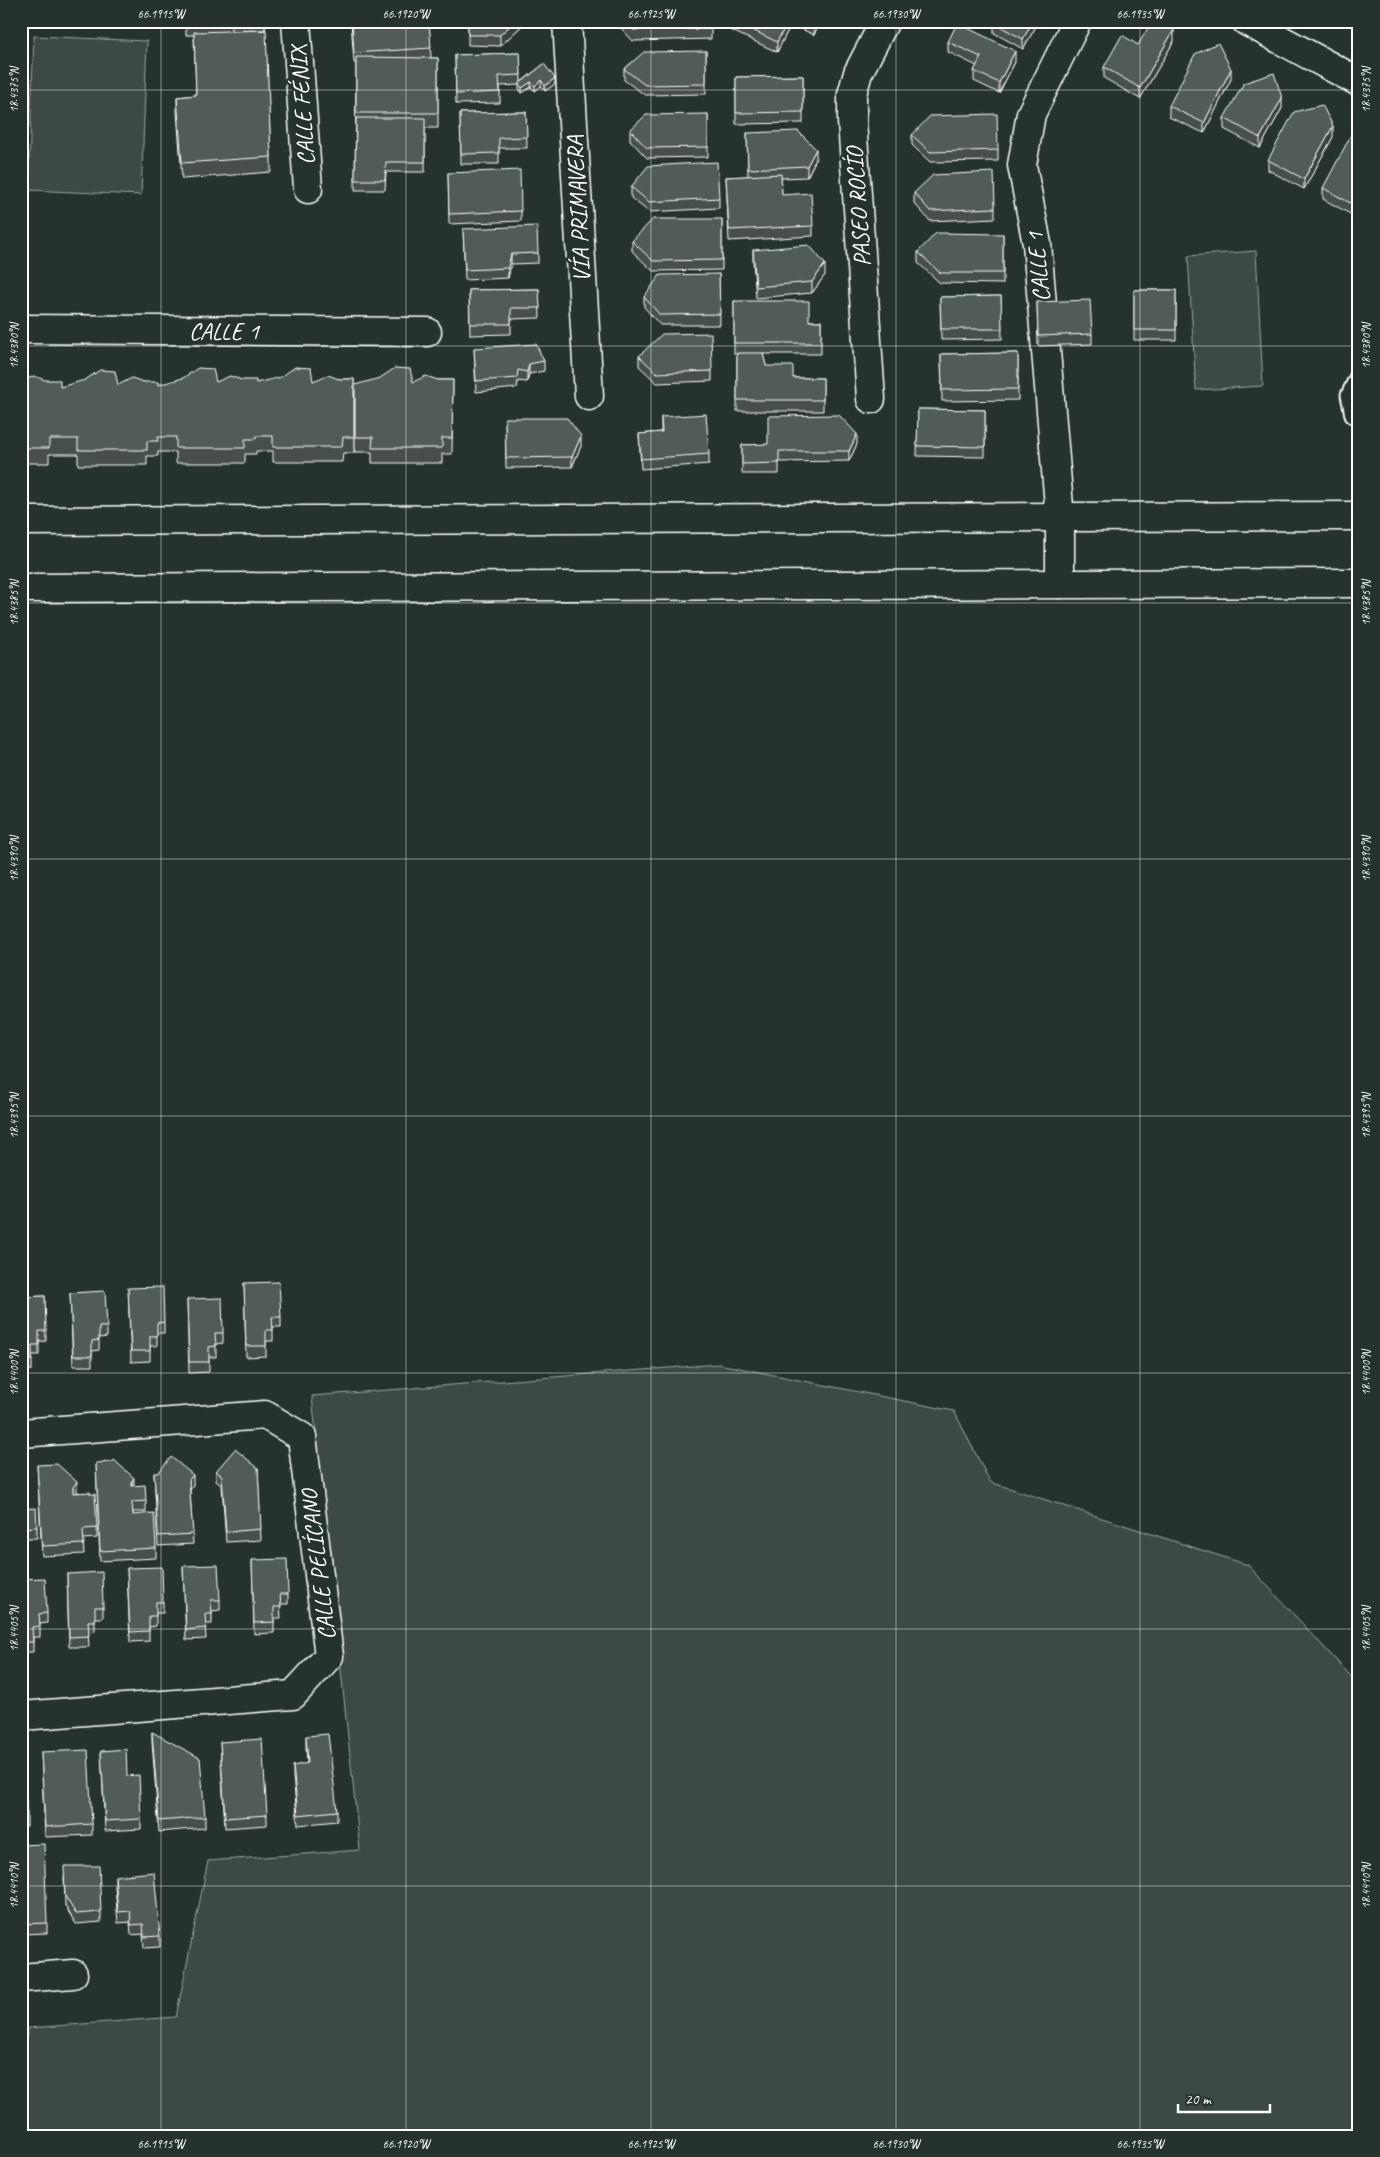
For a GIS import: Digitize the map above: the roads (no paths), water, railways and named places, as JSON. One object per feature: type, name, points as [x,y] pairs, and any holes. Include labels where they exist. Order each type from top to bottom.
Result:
[{"type":"street","name":"CALLE FÉNIX","points":[[296,21],[308,189]]},
{"type":"street","name":"VÍA PRIMAVERA","points":[[567,21],[588,396]]},
{"type":"street","name":"PASEO ROCÍO","points":[[871,399],[852,121],[852,94],[858,73],[885,21]]},
{"type":"street","name":"CALLE 1","points":[[1060,584],[1060,518],[1037,244],[1022,165],[1031,114],[1077,21]]},
{"type":"street","points":[[1246,21],[1359,82]]},
{"type":"street","name":"CALLE 1","points":[[21,329],[427,332]]},
{"type":"street","points":[[21,521],[1359,516]]},
{"type":"street","points":[[21,588],[1359,582]]},
{"type":"street","name":"CALLE PELÍCANO","points":[[21,1433],[265,1415],[302,1437],[328,1656],[293,1695],[21,1716]]},
{"type":"street","points":[[21,1978],[73,1974]]},
{"type":"lane","points":[[1359,374],[1349,395],[1353,415],[1359,418]]}]
